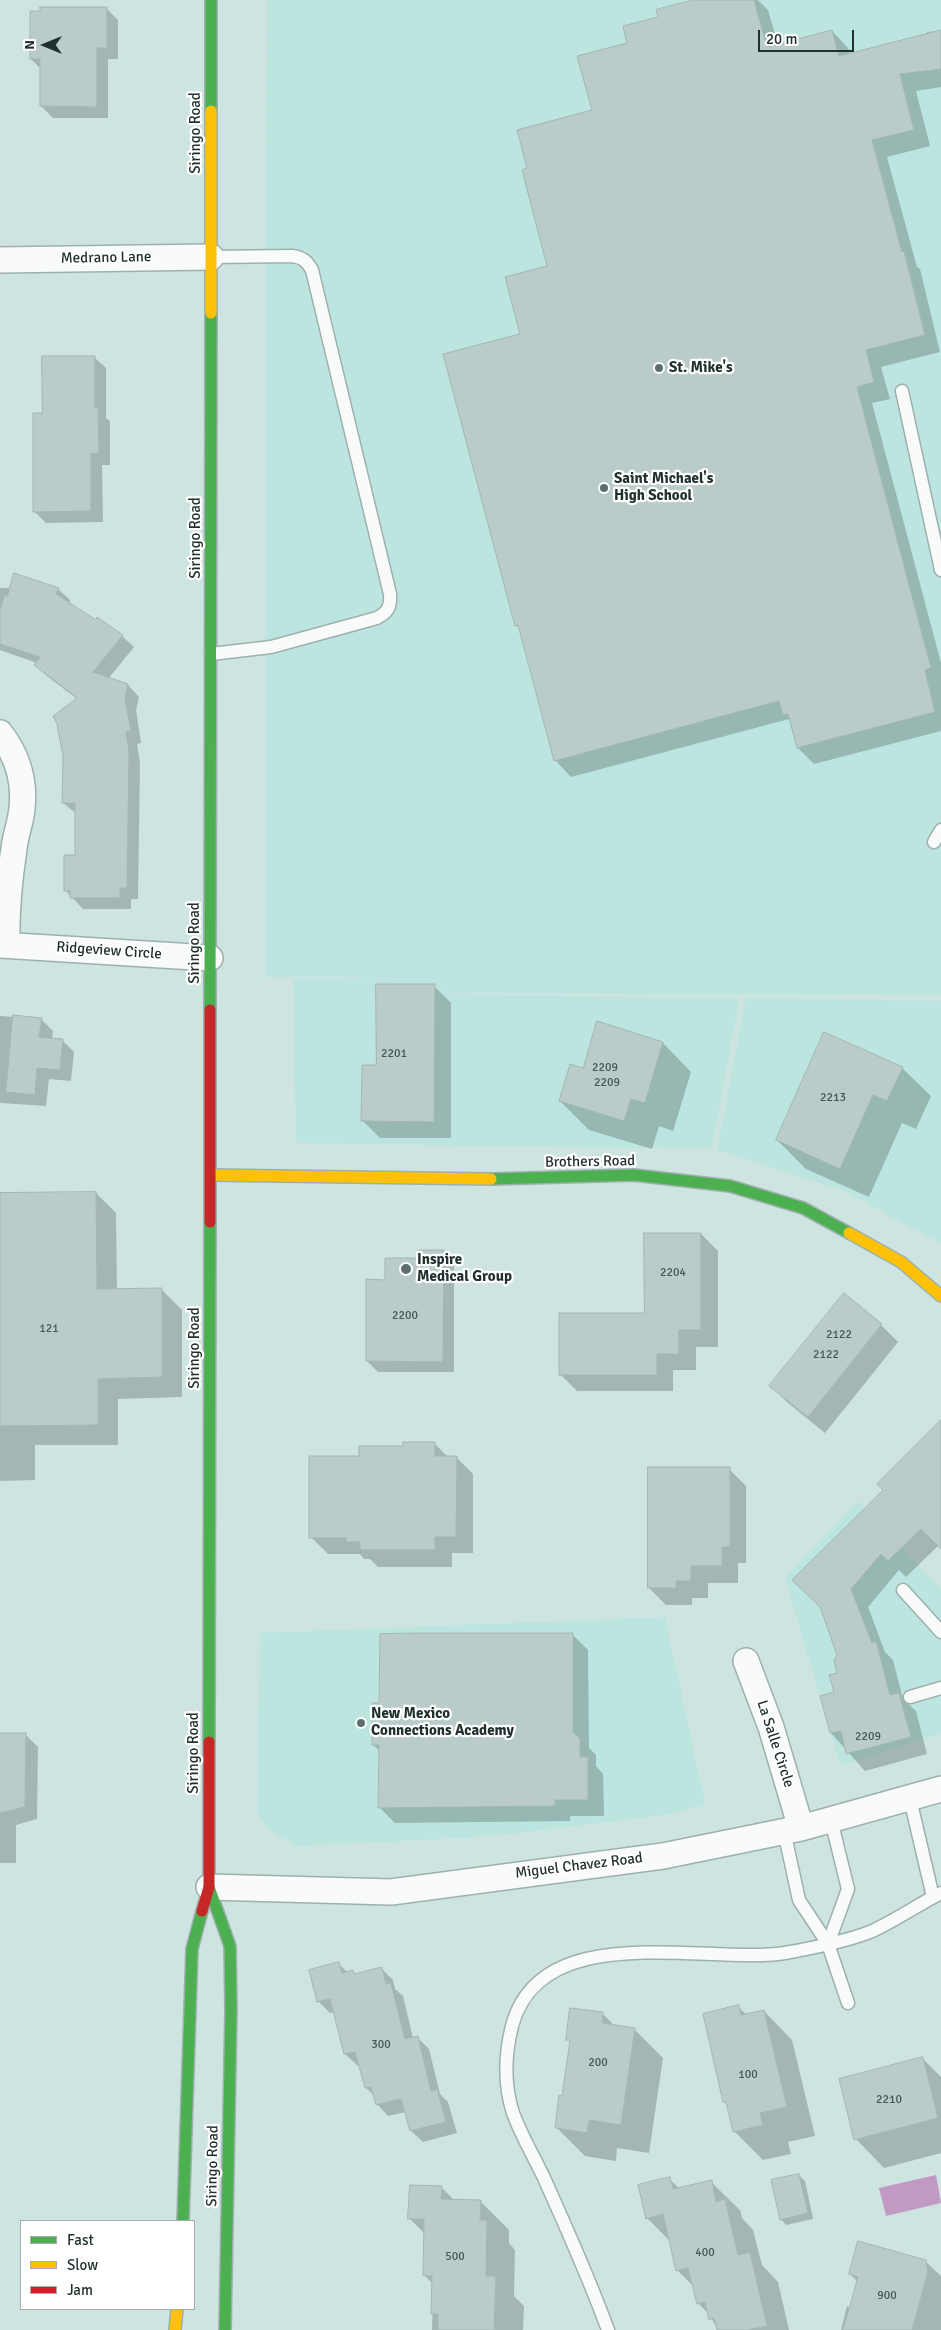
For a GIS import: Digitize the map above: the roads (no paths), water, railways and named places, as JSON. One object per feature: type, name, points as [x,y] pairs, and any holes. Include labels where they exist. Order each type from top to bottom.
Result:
[{"type":"street","name":"Siringo Road","points":[[183,2220],[192,1949],[209,1886],[211,0]]},
{"type":"street","name":"Medrano Lane","points":[[0,260],[211,257]]},
{"type":"street","name":"Ridgeview Circle","points":[[0,733],[15,758],[23,783],[22,809],[14,847],[6,906],[4,945],[210,958]]},
{"type":"street","name":"Brothers Road","points":[[210,1176],[486,1178],[634,1176],[687,1180],[730,1186],[803,1208],[901,1262],[941,1296]]},
{"type":"street","name":"La Salle Circle","points":[[746,1661],[771,1728],[793,1829]]},
{"type":"street","name":"Miguel Chavez Road","points":[[209,1886],[391,1892],[663,1856],[832,1820],[941,1789]]},
{"type":"street","name":"Siringo Road","points":[[209,1886],[230,1946],[231,2009],[225,2330]]},
{"type":"street","points":[[175,2330],[177,2310]]},
{"type":"lane","points":[[211,257],[293,256],[301,258],[312,270],[390,594],[391,605],[386,613],[369,620],[271,647],[211,654]]},
{"type":"lane","points":[[902,391],[941,570]]},
{"type":"lane","points":[[934,842],[941,830]]},
{"type":"lane","points":[[903,1590],[941,1632]]},
{"type":"lane","points":[[910,1697],[941,1688]]},
{"type":"lane","points":[[608,2330],[589,2276],[513,2113],[506,2073],[509,2039],[517,2008],[542,1980],[572,1964],[609,1955],[647,1952],[783,1953],[828,1944],[870,1932],[937,1895],[910,1799]]},
{"type":"lane","points":[[828,1944],[848,1889],[832,1820]]},
{"type":"lane","points":[[793,1829],[799,1900],[828,1944],[848,2003]]},
{"type":"place","name":"St. Mike's","points":[[659,368]]},
{"type":"place","name":"Saint Michael's High School","points":[[604,488]]},
{"type":"place","name":"Inspire Medical Group","points":[[406,1269]]},
{"type":"place","name":"New Mexico Connections Academy","points":[[361,1723]]}]
